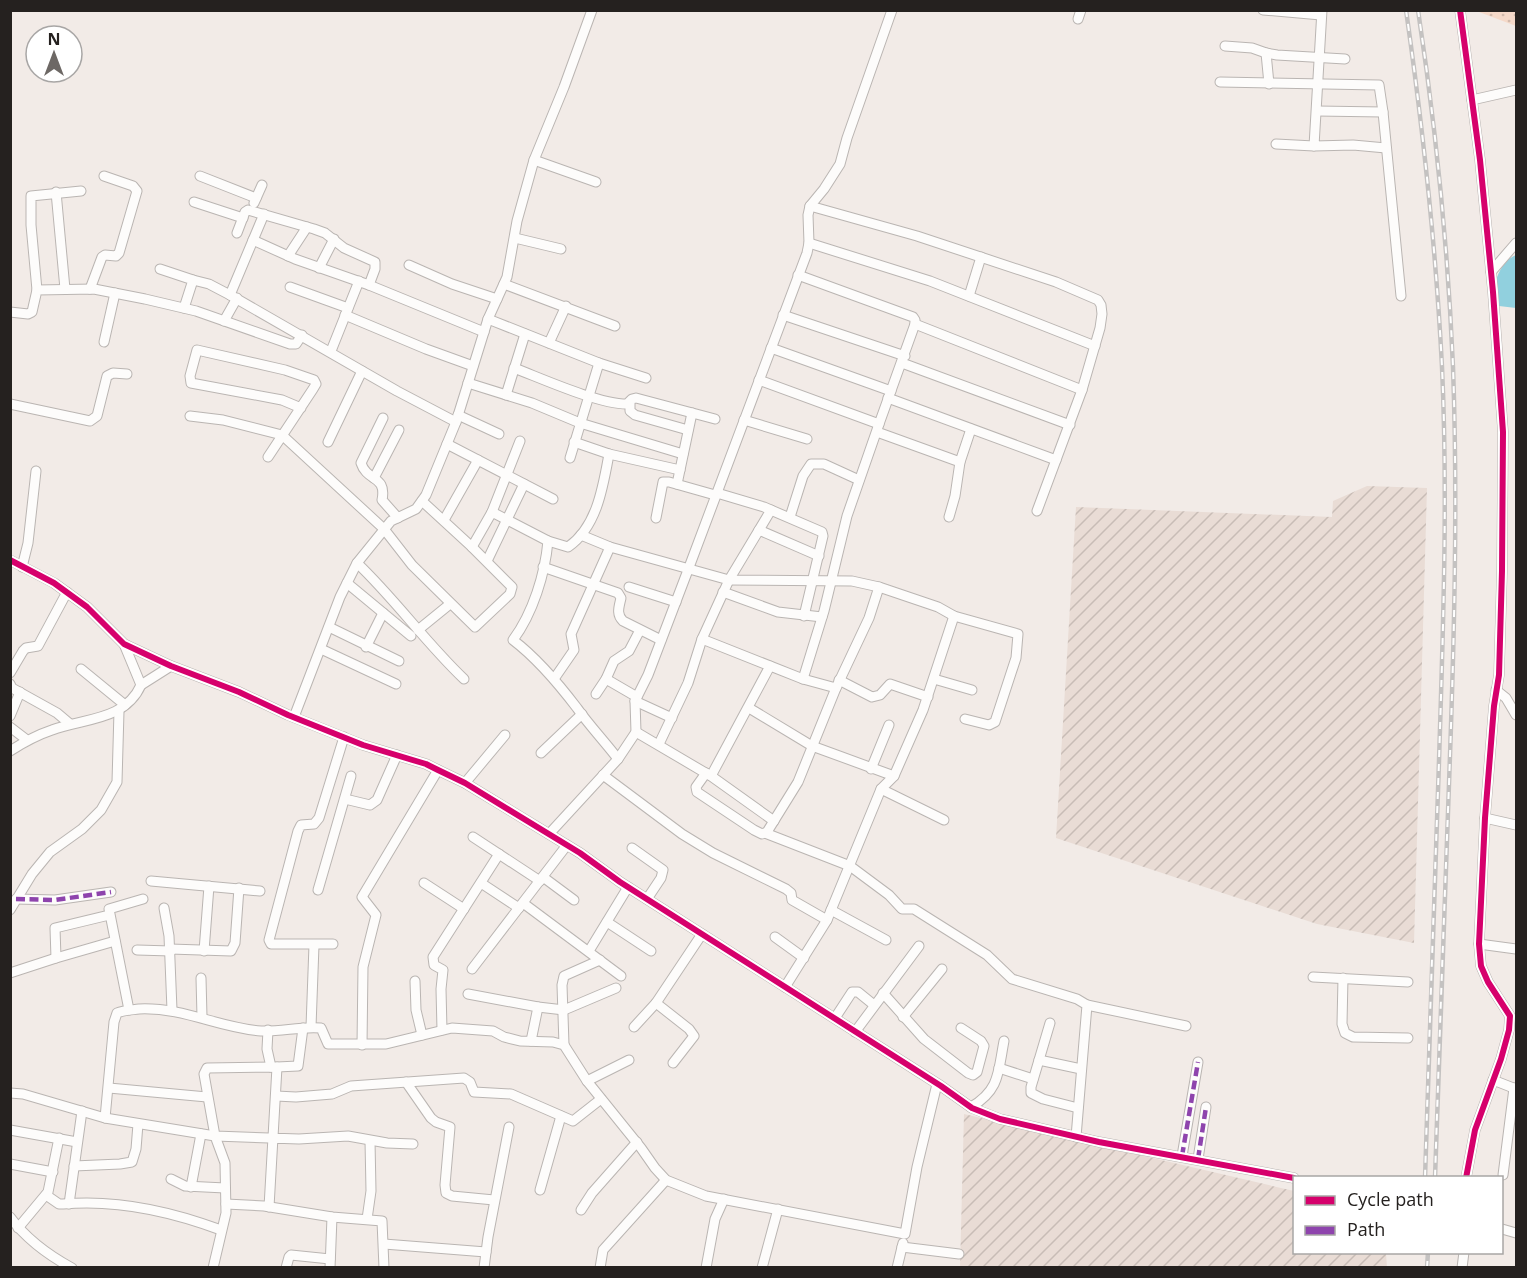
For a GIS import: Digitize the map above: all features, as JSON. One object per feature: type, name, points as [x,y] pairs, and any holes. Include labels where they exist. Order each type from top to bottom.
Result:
[{"type":"street","points":[[294,717],[357,563],[391,521],[416,509],[422,501],[447,444],[488,319],[511,262],[517,221],[534,160],[564,87],[591,10]]},
{"type":"street","points":[[549,834],[618,759],[636,732],[636,699],[676,602],[809,243],[810,206],[840,164],[892,10]]},
{"type":"street","points":[[1263,10],[1322,13],[1314,146]]},
{"type":"street","points":[[1460,10],[1480,160],[1503,432],[1499,675],[1485,818],[1479,944],[1481,966],[1488,982],[1513,1017],[1494,1080],[1475,1130],[1467,1176]]},
{"type":"street","points":[[1226,46],[1252,48],[1277,56],[1345,59]]},
{"type":"street","points":[[1266,53],[1269,84]]},
{"type":"street","points":[[1221,82],[1379,86],[1401,296]]},
{"type":"street","points":[[1472,100],[1516,90]]},
{"type":"street","points":[[1317,111],[1383,112]]},
{"type":"street","points":[[1276,144],[1386,148]]},
{"type":"street","points":[[534,160],[596,182]]},
{"type":"street","points":[[90,289],[102,257],[107,254],[116,256],[119,253],[136,191],[133,186],[104,176]]},
{"type":"street","points":[[200,176],[256,198]]},
{"type":"street","points":[[237,233],[245,212],[250,210],[262,185]]},
{"type":"street","points":[[10,312],[32,312],[37,290],[30,199],[32,195],[81,191]]},
{"type":"street","points":[[56,192],[65,289]]},
{"type":"street","points":[[194,202],[243,218]]},
{"type":"street","points":[[810,206],[917,236],[1056,282],[1098,300],[1102,314],[1095,346],[1070,425],[1037,511]]},
{"type":"street","points":[[250,210],[325,233],[344,248],[375,262],[369,285]]},
{"type":"street","points":[[224,321],[264,214]]},
{"type":"street","points":[[288,256],[307,227]]},
{"type":"street","points":[[514,238],[561,249]]},
{"type":"street","points":[[319,268],[334,239]]},
{"type":"street","points":[[253,240],[288,256],[359,281],[484,332]]},
{"type":"street","points":[[809,243],[900,271],[1095,346]]},
{"type":"street","points":[[1491,272],[1516,243]]},
{"type":"street","points":[[969,296],[981,258]]},
{"type":"street","points":[[409,265],[452,284],[497,298]]},
{"type":"street","points":[[160,269],[209,284],[234,296],[362,371],[457,418],[499,434]]},
{"type":"street","points":[[798,275],[906,314],[915,320],[904,359],[847,516],[822,617],[803,679]]},
{"type":"street","points":[[184,308],[193,280]]},
{"type":"street","points":[[331,351],[359,281]]},
{"type":"street","points":[[504,284],[615,326]]},
{"type":"street","points":[[290,287],[426,349],[473,366]]},
{"type":"street","points":[[37,290],[90,289],[115,293],[184,308],[275,340],[294,344],[302,336]]},
{"type":"street","points":[[104,342],[115,293]]},
{"type":"street","points":[[549,343],[566,306]]},
{"type":"street","points":[[783,315],[904,359],[1070,425]]},
{"type":"street","points":[[488,319],[599,363],[646,378]]},
{"type":"street","points":[[915,324],[1082,390]]},
{"type":"street","points":[[506,395],[525,334]]},
{"type":"street","points":[[771,348],[971,429],[1056,460]]},
{"type":"street","points":[[268,457],[301,408],[315,384],[314,380],[205,350],[199,349],[196,352],[190,376],[191,382],[282,400],[301,408]]},
{"type":"street","points":[[570,458],[599,363]]},
{"type":"street","points":[[514,368],[588,395],[625,405],[636,398],[715,419]]},
{"type":"street","points":[[328,442],[362,371]]},
{"type":"street","points":[[10,404],[90,422],[97,416],[107,376],[113,373],[127,374]]},
{"type":"street","points":[[759,381],[960,462]]},
{"type":"street","points":[[468,383],[532,403],[580,423],[683,454]]},
{"type":"street","points":[[630,403],[630,411],[635,415],[688,430]]},
{"type":"street","points":[[677,484],[692,413]]},
{"type":"street","points":[[190,416],[223,420],[282,435],[384,529],[400,552],[475,627],[510,594],[511,584],[422,501]]},
{"type":"street","points":[[382,418],[361,463],[363,469],[381,485],[384,491],[382,500],[398,518]]},
{"type":"street","points":[[744,420],[807,439]]},
{"type":"street","points":[[949,517],[960,462],[971,429]]},
{"type":"street","points":[[374,478],[399,430]]},
{"type":"street","points":[[472,547],[492,512],[520,441]]},
{"type":"street","points":[[574,442],[609,454],[680,470]]},
{"type":"street","points":[[447,444],[553,499]]},
{"type":"street","points":[[492,512],[549,541],[568,547],[578,540],[594,513],[609,454]]},
{"type":"street","points":[[444,520],[478,460]]},
{"type":"street","points":[[790,517],[803,476],[811,464],[824,464],[859,480]]},
{"type":"street","points":[[22,567],[28,543],[36,471]]},
{"type":"street","points":[[656,518],[661,484],[665,482],[771,510],[822,532],[819,556],[804,616]]},
{"type":"street","points":[[487,561],[524,484]]},
{"type":"street","points":[[659,744],[688,683],[702,639],[723,592],[771,510]]},
{"type":"street","points":[[759,530],[819,556]]},
{"type":"street","points":[[581,535],[610,547],[729,580],[852,581],[879,587],[938,607],[954,616],[980,625],[1018,634],[1016,658],[995,722],[989,725],[965,719]]},
{"type":"street","points":[[549,541],[543,567],[523,626],[513,640],[529,652],[554,680],[618,759]]},
{"type":"street","points":[[554,680],[572,654],[574,646],[571,634],[610,547]]},
{"type":"street","points":[[10,560],[67,592],[87,607],[124,644],[294,717],[438,770],[465,783],[567,845],[628,887],[971,1107],[1000,1119],[1076,1137],[1293,1178]]},
{"type":"street","points":[[357,563],[374,579],[415,633],[464,679]]},
{"type":"street","points":[[543,567],[620,595],[619,618],[661,640]]},
{"type":"street","points":[[347,583],[383,613],[415,633]]},
{"type":"street","points":[[629,587],[676,602]]},
{"type":"street","points":[[765,833],[798,782],[837,684],[869,618],[879,587]]},
{"type":"street","points":[[10,673],[23,651],[38,646],[67,592]]},
{"type":"street","points":[[723,592],[778,612],[822,617]]},
{"type":"street","points":[[415,633],[450,604]]},
{"type":"street","points":[[366,647],[383,613]]},
{"type":"street","points":[[785,987],[827,920],[881,789],[894,776],[928,697],[954,616]]},
{"type":"street","points":[[329,627],[399,662]]},
{"type":"street","points":[[596,694],[606,680],[614,661],[629,651],[640,630]]},
{"type":"street","points":[[702,639],[803,679],[837,684],[872,697],[880,695],[890,684],[928,697]]},
{"type":"street","points":[[124,644],[141,685]]},
{"type":"street","points":[[321,649],[396,684]]},
{"type":"street","points":[[10,751],[27,740],[70,724],[99,718],[122,708],[141,685],[171,666]]},
{"type":"street","points":[[770,666],[749,708],[709,774],[696,787],[697,792],[754,830],[850,866],[888,895],[902,909],[914,909],[987,955],[1012,979],[1077,999],[1087,1005],[1186,1026]]},
{"type":"street","points":[[81,669],[122,708]]},
{"type":"street","points":[[934,679],[972,690]]},
{"type":"street","points":[[606,680],[672,718]]},
{"type":"street","points":[[10,684],[12,688],[57,713],[70,724]]},
{"type":"street","points":[[1496,690],[1506,698],[1516,715]]},
{"type":"street","points":[[10,716],[20,692]]},
{"type":"street","points":[[10,910],[32,874],[50,852],[82,829],[101,810],[117,782],[122,708]]},
{"type":"street","points":[[749,708],[812,746],[894,776]]},
{"type":"street","points":[[542,753],[582,714]]},
{"type":"street","points":[[871,769],[889,724]]},
{"type":"street","points":[[10,728],[27,740]]},
{"type":"street","points":[[636,732],[709,774],[774,821]]},
{"type":"street","points":[[465,783],[505,735]]},
{"type":"street","points":[[333,944],[274,945],[270,942],[269,937],[298,831],[301,825],[314,824],[319,818],[344,737]]},
{"type":"street","points":[[345,799],[370,805],[377,800],[397,756]]},
{"type":"street","points":[[363,1045],[363,967],[376,915],[375,910],[364,901],[363,894],[438,770]]},
{"type":"street","points":[[603,775],[682,834],[713,853],[786,889],[791,893],[792,900],[827,920]]},
{"type":"street","points":[[318,890],[351,776]]},
{"type":"street","points":[[881,789],[944,820]]},
{"type":"street","points":[[1485,818],[1516,825]]},
{"type":"street","points":[[473,837],[574,900]]},
{"type":"street","points":[[472,969],[567,845]]},
{"type":"street","points":[[632,848],[663,870],[661,878],[647,899]]},
{"type":"street","points":[[442,1030],[443,970],[434,965],[433,960],[499,854]]},
{"type":"street","points":[[151,881],[260,891]]},
{"type":"street","points":[[424,883],[464,909]]},
{"type":"street","points":[[481,883],[521,906],[589,951],[621,976]]},
{"type":"street","points":[[204,951],[209,886]]},
{"type":"street","points":[[589,951],[628,887]]},
{"type":"street","points":[[137,950],[226,952],[232,949],[235,943],[239,888]]},
{"type":"street","points":[[16,899],[55,900],[111,892]]},
{"type":"street","points":[[129,1010],[109,915],[111,907],[143,899]]},
{"type":"street","points":[[164,908],[168,922],[172,1010]]},
{"type":"street","points":[[831,910],[886,940]]},
{"type":"street","points":[[56,958],[55,928],[109,915]]},
{"type":"street","points":[[607,922],[651,951]]},
{"type":"street","points":[[634,1027],[656,1003],[702,934]]},
{"type":"street","points":[[775,938],[804,958]]},
{"type":"street","points":[[10,974],[116,941]]},
{"type":"street","points":[[1479,944],[1516,948]]},
{"type":"street","points":[[213,1268],[226,1213],[225,1163],[215,1136],[204,1074],[207,1068],[298,1066],[307,1027],[314,945]]},
{"type":"street","points":[[855,1032],[919,946]]},
{"type":"street","points":[[600,960],[564,976],[562,985],[564,1045],[601,1099],[666,1180],[706,1196],[905,1234]]},
{"type":"street","points":[[903,1017],[942,969]]},
{"type":"street","points":[[1313,977],[1408,982]]},
{"type":"street","points":[[201,978],[202,1017]]},
{"type":"street","points":[[1343,978],[1342,1024],[1345,1033],[1353,1037],[1408,1038]]},
{"type":"street","points":[[415,981],[416,1010],[422,1035]]},
{"type":"street","points":[[468,994],[538,1008],[564,1010],[616,988]]},
{"type":"street","points":[[835,1018],[852,992],[858,992],[874,1005]]},
{"type":"street","points":[[883,993],[924,1039],[968,1073],[974,1075],[984,1049],[983,1044],[961,1028]]},
{"type":"street","points":[[656,1003],[694,1035],[673,1063]]},
{"type":"street","points":[[1076,1137],[1087,1005]]},
{"type":"street","points":[[531,1041],[538,1008]]},
{"type":"street","points":[[105,1118],[115,1017],[121,1011],[172,1010],[234,1027],[268,1030],[321,1028],[328,1044],[386,1044],[452,1028],[483,1029],[504,1037],[564,1045]]},
{"type":"street","points":[[1050,1023],[1031,1091],[1033,1095],[1078,1108]]},
{"type":"street","points":[[268,1030],[267,1049],[274,1067],[276,1096],[270,1207]]},
{"type":"street","points":[[971,1107],[988,1095],[993,1088],[1004,1041]]},
{"type":"street","points":[[588,1081],[628,1060]]},
{"type":"street","points":[[1039,1060],[1081,1069]]},
{"type":"street","points":[[1182,1156],[1198,1062]]},
{"type":"street","points":[[999,1068],[1033,1079]]},
{"type":"street","points":[[276,1096],[296,1098],[332,1094],[351,1086],[464,1078],[470,1082],[474,1092],[511,1094],[547,1108],[568,1121],[577,1120],[601,1099]]},
{"type":"street","points":[[1494,1080],[1515,1089],[1512,1127],[1503,1175]]},
{"type":"street","points":[[406,1082],[431,1118],[450,1127],[446,1193],[452,1196],[494,1200]]},
{"type":"street","points":[[897,1268],[917,1167],[937,1084]]},
{"type":"street","points":[[109,1088],[207,1097]]},
{"type":"street","points":[[10,1093],[23,1094],[105,1118],[215,1136],[306,1139],[348,1136],[370,1141],[413,1144]]},
{"type":"street","points":[[1198,1160],[1206,1107]]},
{"type":"street","points":[[69,1204],[82,1111]]},
{"type":"street","points":[[540,1190],[561,1116]]},
{"type":"street","points":[[74,1166],[132,1162],[136,1149],[138,1124]]},
{"type":"street","points":[[484,1268],[508,1127]]},
{"type":"street","points":[[10,1130],[77,1142]]},
{"type":"street","points":[[191,1186],[201,1134]]},
{"type":"street","points":[[18,1228],[46,1195],[51,1184],[58,1138]]},
{"type":"street","points":[[367,1219],[371,1191],[370,1141]]},
{"type":"street","points":[[581,1210],[599,1184],[637,1142]]},
{"type":"street","points":[[10,1164],[52,1172]]},
{"type":"street","points":[[171,1179],[179,1184],[191,1186],[225,1188]]},
{"type":"street","points":[[600,1268],[603,1250],[666,1180]]},
{"type":"street","points":[[46,1195],[59,1204],[96,1202],[124,1204],[195,1220],[221,1230]]},
{"type":"street","points":[[706,1268],[715,1219],[724,1199]]},
{"type":"street","points":[[226,1204],[238,1203],[332,1217],[382,1221],[384,1268]]},
{"type":"street","points":[[762,1268],[778,1209]]},
{"type":"street","points":[[10,1217],[32,1241],[72,1268]]},
{"type":"street","points":[[286,1268],[291,1255],[330,1263],[332,1217]]},
{"type":"street","points":[[384,1244],[486,1252]]},
{"type":"street","points":[[902,1247],[959,1254]]},
{"type":"shaded area","points":[[1516,11],[1516,26],[1479,12]]},
{"type":"shaded area","points":[[1367,486],[1427,488],[1414,943],[1317,924],[1056,838],[1076,507],[1332,517],[1333,501]]},
{"type":"shaded area","points":[[964,1114],[1293,1191],[1293,1254],[1386,1254],[1387,1268],[960,1268]]},
{"type":"water","points":[[1516,255],[1516,308],[1499,306],[1494,293],[1497,277],[1505,263]]},
{"type":"railway","points":[[1406,10],[1432,233],[1442,367],[1445,465],[1442,663],[1425,1176]]},
{"type":"railway","points":[[1418,10],[1436,144],[1444,233],[1451,322],[1454,419],[1454,628],[1435,1176]]},
{"type":"railway","points":[[1427,1268],[1428,1254]]},
{"type":"marked path","points":[[16,899],[55,900],[111,892]]},
{"type":"marked path","points":[[1182,1156],[1198,1062]]},
{"type":"marked path","points":[[1198,1159],[1206,1107]]},
{"type":"cycle path","points":[[1460,10],[1480,160],[1493,292],[1503,432],[1499,675],[1494,706],[1485,818],[1479,944],[1481,966],[1488,982],[1510,1016],[1509,1030],[1501,1059],[1475,1130],[1466,1176]]},
{"type":"cycle path","points":[[10,560],[54,583],[87,607],[124,644],[288,715],[363,745],[426,764],[465,783],[580,853],[620,882],[972,1108],[1000,1119],[1099,1142],[1293,1178]]}]
